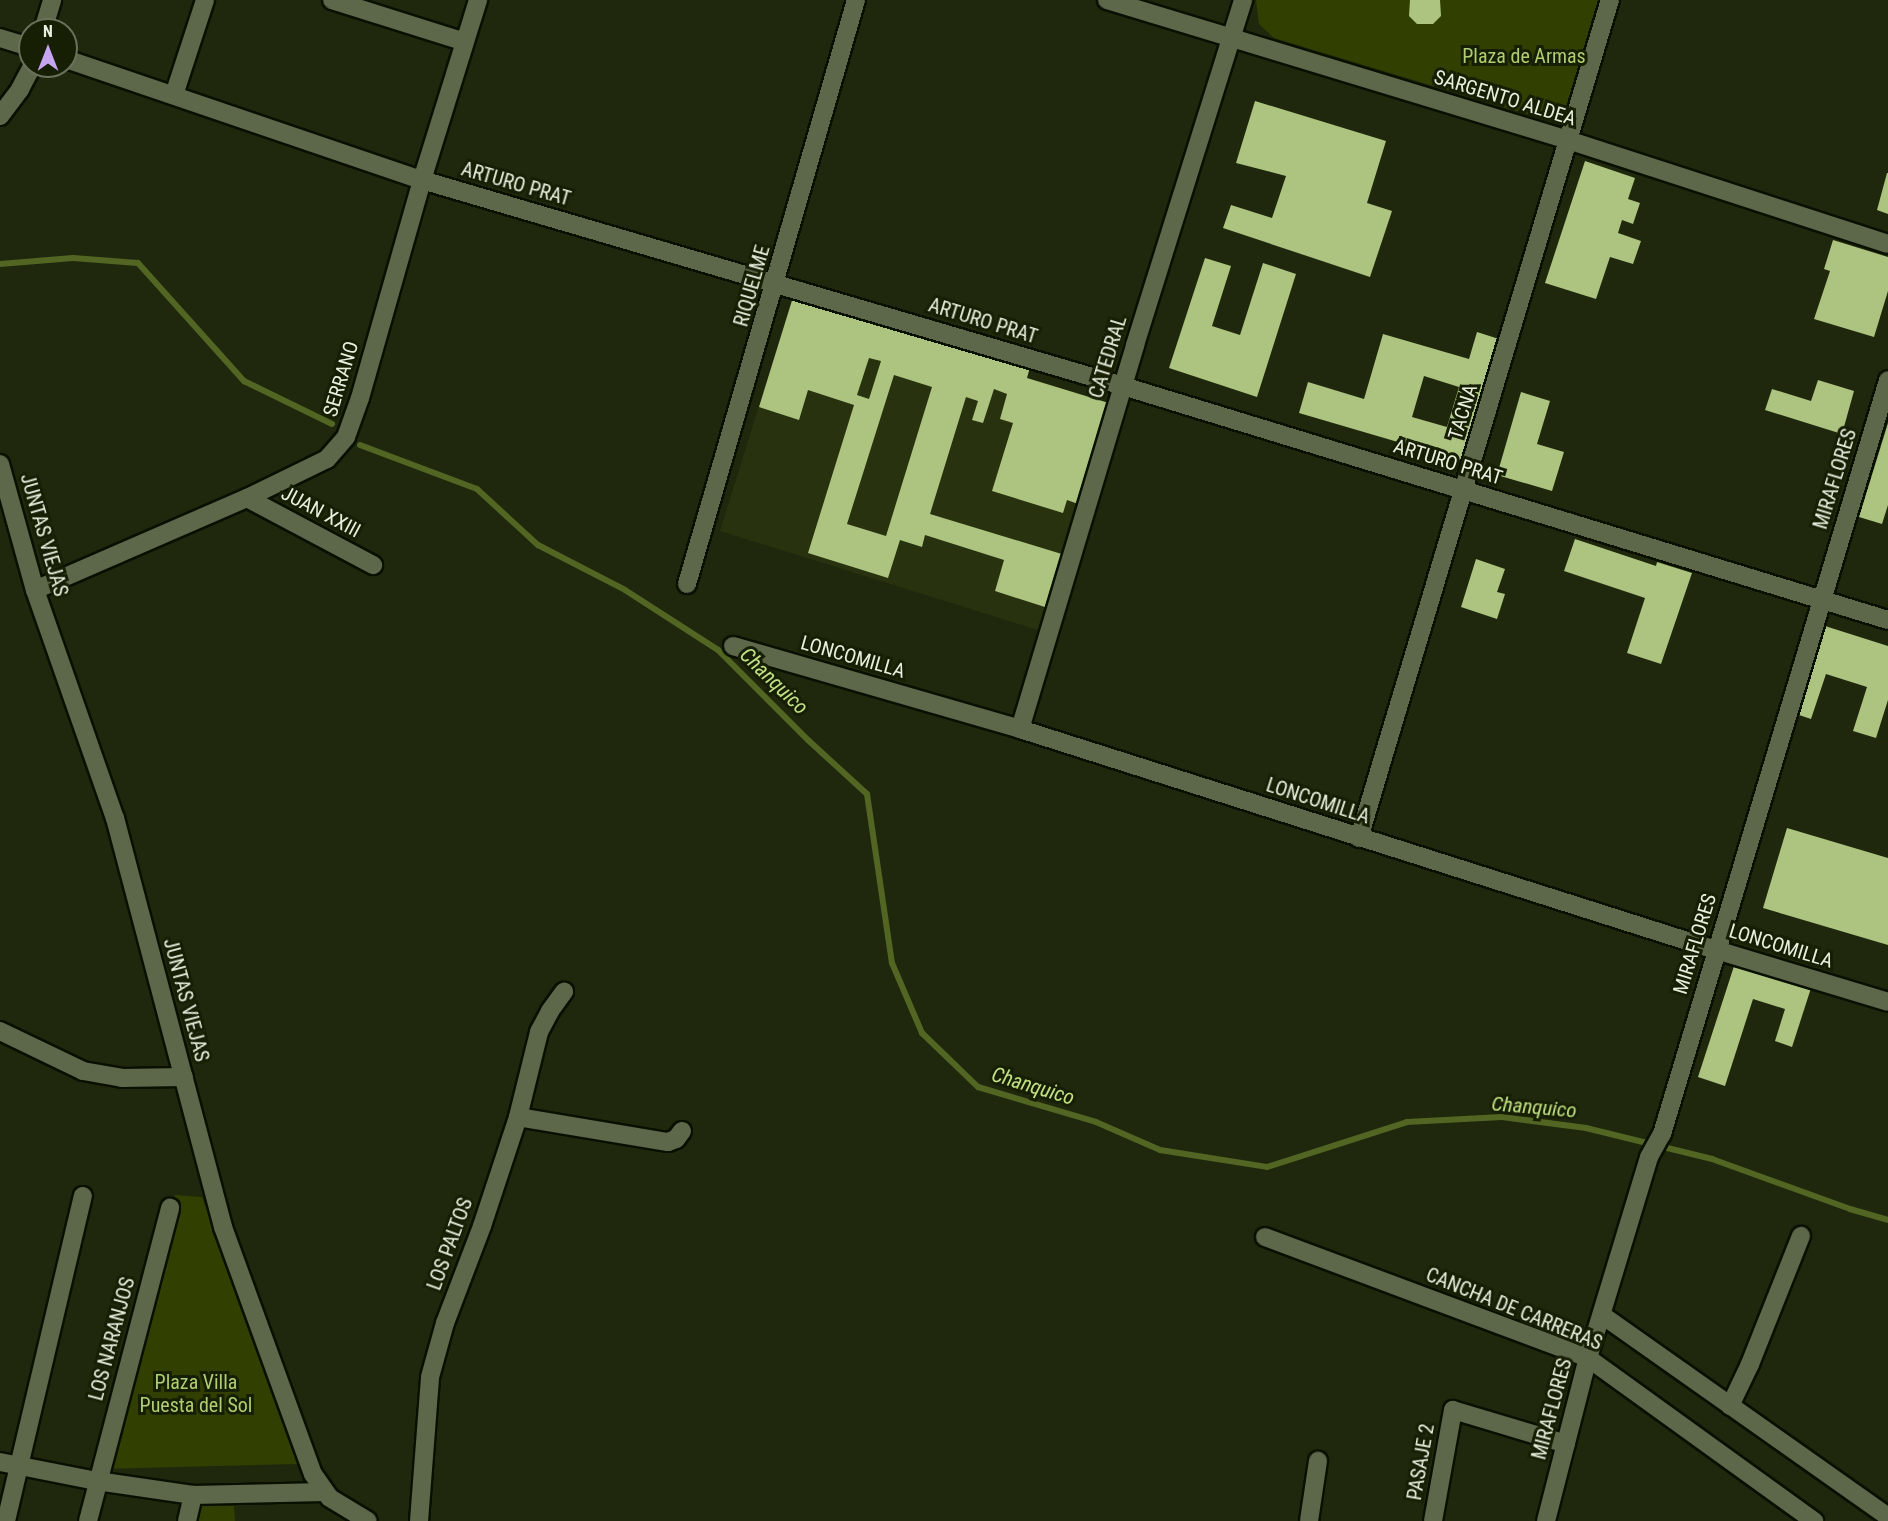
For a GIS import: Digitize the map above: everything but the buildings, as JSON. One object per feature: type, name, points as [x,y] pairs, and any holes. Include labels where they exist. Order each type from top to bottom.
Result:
[{"type":"street","points":[[47,18],[52,0]]},
{"type":"street","points":[[174,95],[205,0]]},
{"type":"street","points":[[332,0],[465,42]]},
{"type":"street","name":"SERRANO","points":[[35,590],[248,498],[327,459],[346,437],[360,398],[422,180],[478,0]]},
{"type":"street","name":"RIQUELME","points":[[687,584],[777,283],[856,0]]},
{"type":"street","name":"SARGENTO ALDEA","points":[[1107,0],[1568,140],[1888,244]]},
{"type":"street","name":"CATEDRAL","points":[[1020,729],[1123,386],[1243,0]]},
{"type":"street","name":"TACNA","points":[[1359,838],[1610,0]]},
{"type":"street","points":[[0,38],[18,43]]},
{"type":"street","name":"ARTURO PRAT","points":[[78,63],[422,180],[1123,386],[1888,620]]},
{"type":"street","points":[[0,116],[26,78]]},
{"type":"street","name":"MIRAFLORES","points":[[1546,1521],[1588,1358],[1649,1156],[1662,1134],[1888,380]]},
{"type":"street","name":"JUNTAS VIEJAS","points":[[0,464],[35,590],[115,818],[224,1227],[312,1474],[324,1492],[353,1514],[368,1521]]},
{"type":"street","name":"JUAN XXIII","points":[[248,498],[373,565]]},
{"type":"street","name":"LONCOMILLA","points":[[734,646],[1020,729],[1717,951],[1888,1002]]},
{"type":"street","name":"LOS PALTOS","points":[[419,1521],[430,1377],[445,1323],[482,1226],[518,1117],[539,1032],[550,1011],[564,992]]},
{"type":"street","points":[[0,1031],[83,1071],[122,1078],[183,1077]]},
{"type":"street","points":[[518,1117],[668,1142],[676,1139],[682,1131]]},
{"type":"street","points":[[6,1521],[83,1196]]},
{"type":"street","name":"LOS NARANJOS","points":[[88,1521],[170,1208]]},
{"type":"street","points":[[1730,1406],[1750,1364],[1801,1236]]},
{"type":"street","name":"CANCHA DE CARRERAS","points":[[1265,1238],[1588,1358],[1814,1521]]},
{"type":"street","name":"CANCHA DE CARRERAS","points":[[1602,1315],[1888,1518]]},
{"type":"street","name":"PASAJE 2","points":[[1433,1521],[1453,1410],[1566,1444]]},
{"type":"street","points":[[1309,1521],[1318,1461]]},
{"type":"street","points":[[0,1462],[97,1481],[194,1495],[324,1492]]},
{"type":"street","points":[[187,1521],[194,1495]]},
{"type":"shaded area","points":[[794,294],[1030,367],[1027,378],[1112,404],[1041,631],[720,531]]},
{"type":"green space","name":"Plaza de Armas","points":[[1256,0],[1599,0],[1568,107],[1557,116],[1548,118],[1529,115],[1274,38],[1259,24]]},
{"type":"green space","name":"Plaza Villa Puesta del Sol","points":[[175,1195],[202,1197],[298,1464],[100,1469]]},
{"type":"green space","points":[[199,1504],[234,1506],[235,1521],[195,1521]]},
{"type":"waterway","points":[[0,264],[73,258],[138,263],[244,381],[332,424]]},
{"type":"waterway","name":"Chanquico","points":[[360,445],[477,489],[538,545],[625,590],[718,650],[808,740],[867,794],[892,963],[922,1033],[978,1087],[1096,1122],[1160,1150],[1267,1167],[1407,1122],[1502,1117],[1586,1128],[1712,1159],[1850,1209],[1888,1220]]}]
